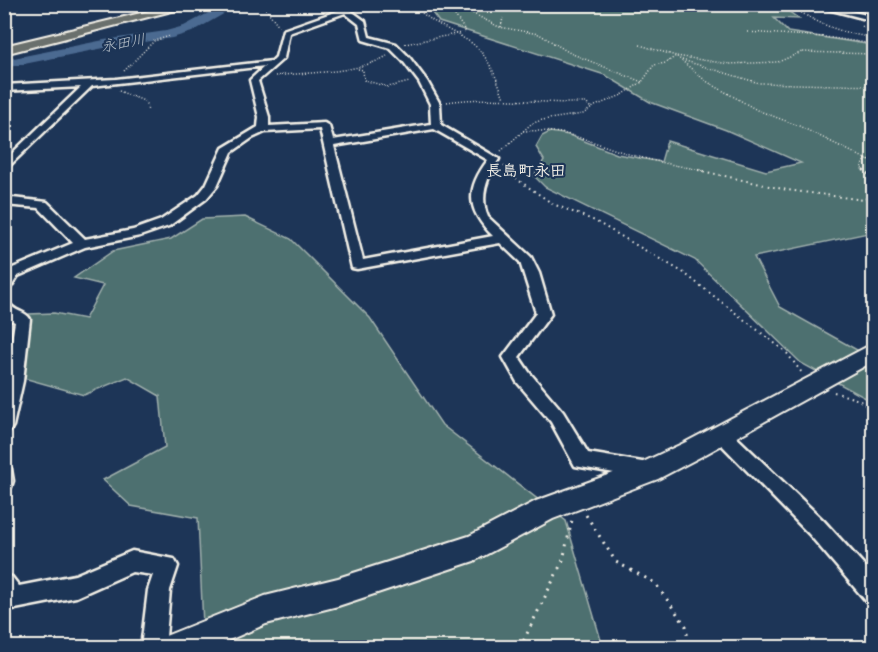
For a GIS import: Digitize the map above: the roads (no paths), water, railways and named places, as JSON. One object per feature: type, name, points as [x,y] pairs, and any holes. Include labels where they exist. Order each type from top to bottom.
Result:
[{"type":"main road","points":[[4,50],[194,4]]},
{"type":"street","points":[[812,4],[873,19]]},
{"type":"street","points":[[263,129],[266,122],[254,80],[282,54],[286,32],[347,8],[362,22],[366,38],[394,46],[421,80],[435,104],[436,126]]},
{"type":"street","points":[[4,88],[89,84],[273,63]]},
{"type":"street","points":[[4,168],[89,84]]},
{"type":"street","points":[[4,287],[13,273],[82,244],[136,234],[165,223],[202,196],[211,186],[227,150],[235,143],[263,129],[324,126],[357,266],[503,238]]},
{"type":"street","points":[[329,144],[436,126],[494,159],[484,172],[477,195],[479,212],[483,219],[526,260],[532,273],[543,314],[511,357],[523,377],[558,417],[582,460],[649,471]]},
{"type":"street","points":[[4,201],[43,205],[82,244]]},
{"type":"street","points":[[4,307],[6,312],[22,319],[15,381],[4,426]]},
{"type":"street","points":[[174,648],[265,610],[338,592],[474,548],[546,510],[649,471],[723,435],[873,351]]},
{"type":"street","points":[[723,435],[731,446],[816,527],[873,592]]},
{"type":"street","points":[[4,475],[4,481]]},
{"type":"street","points":[[4,585],[15,598],[76,586],[132,561],[167,566],[159,590],[153,648]]},
{"type":"waterway","name":"永田川","points":[[4,64],[104,44],[167,35],[188,29],[236,4]]},
{"type":"waterway","points":[[350,8],[356,4]]},
{"type":"district","name":"長島町永田","points":[[526,170]]}]
